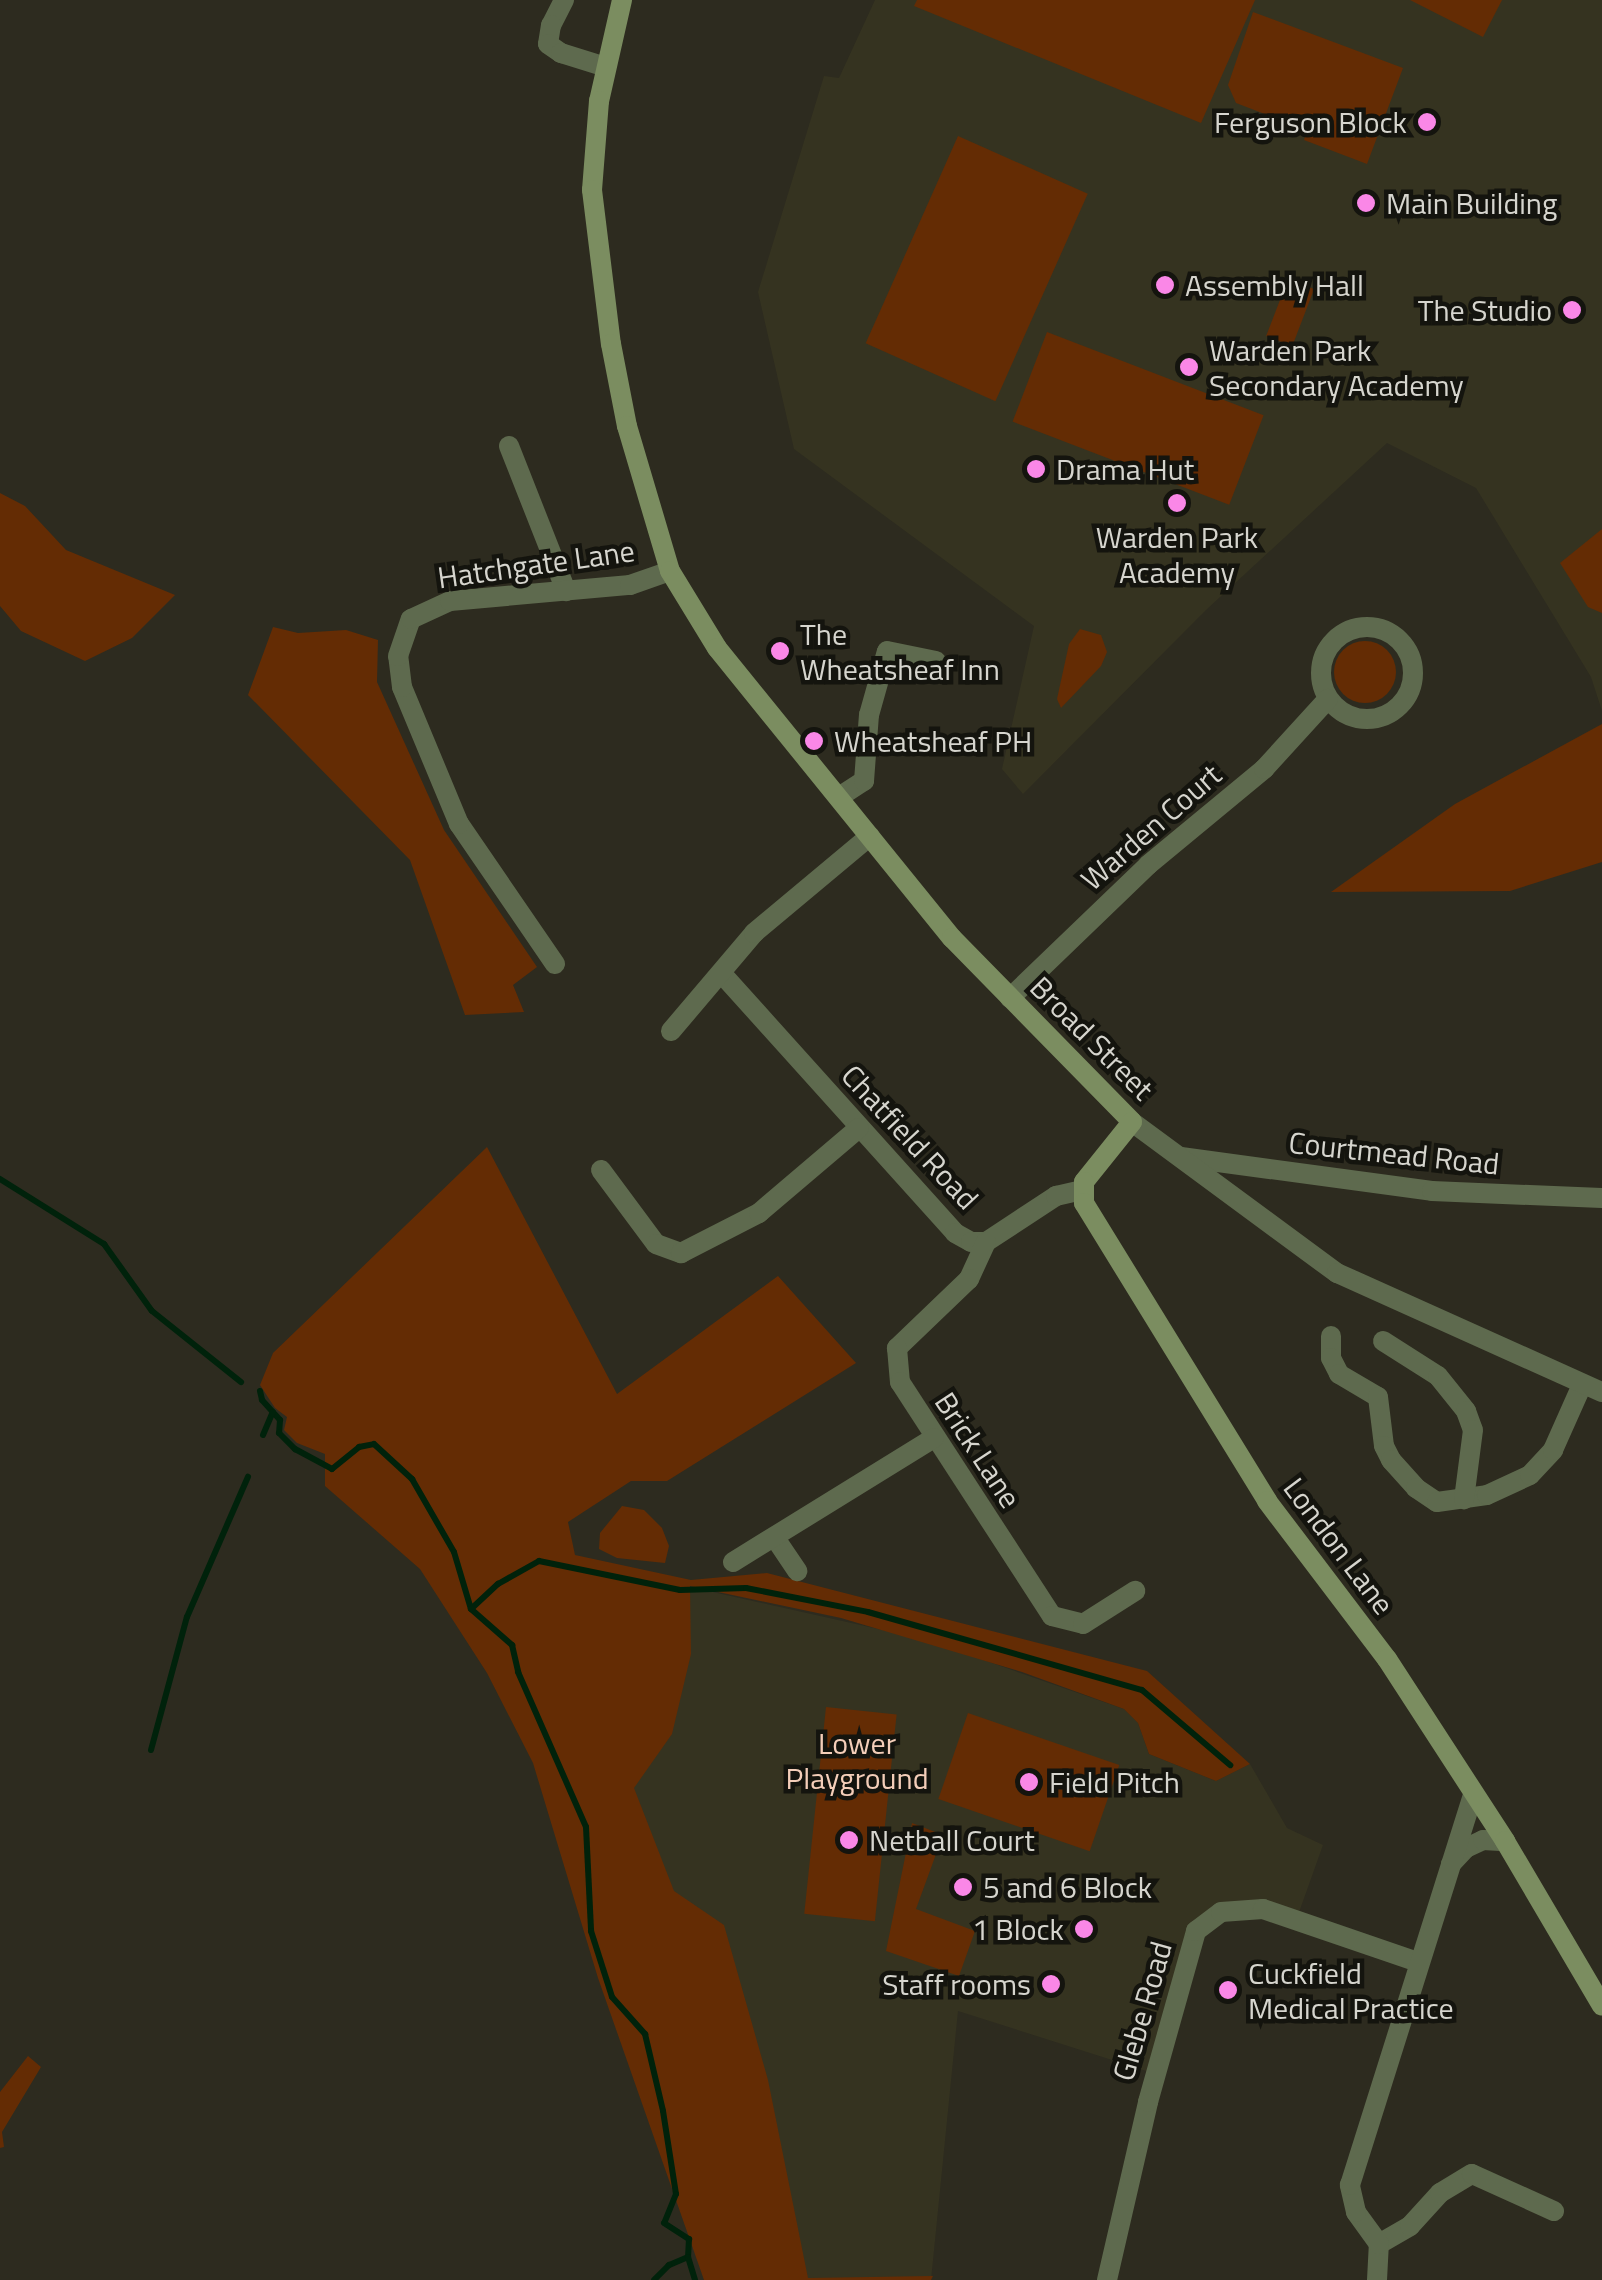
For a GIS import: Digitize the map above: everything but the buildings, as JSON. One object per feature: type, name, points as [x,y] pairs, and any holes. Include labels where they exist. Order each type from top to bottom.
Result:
[{"type":"main road","points":[[606,67],[622,0]]},
{"type":"main road","name":"Broad Street","points":[[606,67],[598,101],[592,190],[609,334],[638,472],[670,571],[717,648],[952,938],[1132,1122]]},
{"type":"main road","points":[[1082,1190],[1084,1182],[1132,1122]]},
{"type":"main road","name":"London Lane","points":[[1082,1190],[1092,1219],[1267,1501],[1386,1659],[1505,1841],[1602,2006]]},
{"type":"street","points":[[564,0],[552,24],[548,44],[561,54],[606,67]]},
{"type":"street","points":[[509,446],[566,591]]},
{"type":"street","name":"Hatchgate Lane","points":[[556,964],[459,824],[402,687],[398,656],[412,619],[450,601],[630,585],[670,571]]},
{"type":"street","points":[[1364,626],[1392,634],[1403,643],[1410,656],[1412,685],[1396,709],[1369,720],[1353,718],[1328,698],[1320,668],[1334,639],[1364,626]]},
{"type":"street","points":[[840,797],[864,780],[870,714],[887,652],[936,661]]},
{"type":"street","name":"Warden Court","points":[[1010,998],[1148,865],[1264,769],[1328,698]]},
{"type":"street","points":[[671,1031],[723,975],[754,933],[870,836]]},
{"type":"street","name":"Chatfield Road","points":[[723,975],[955,1233],[972,1242],[986,1242],[1056,1196],[1082,1190]]},
{"type":"street","name":"Broad Street","points":[[1132,1122],[1337,1273],[1592,1388]]},
{"type":"street","points":[[601,1170],[656,1244],[681,1253],[759,1213],[859,1128]]},
{"type":"street","name":"Courtmead Road","points":[[1182,1157],[1432,1192],[1602,1198]]},
{"type":"street","name":"Brick Lane","points":[[986,1242],[970,1278],[897,1348],[900,1382],[1052,1616],[1083,1624],[1135,1591]]},
{"type":"street","points":[[1331,1336],[1330,1358],[1338,1374],[1378,1397],[1384,1446],[1400,1472],[1436,1502],[1464,1500],[1505,1489],[1539,1467],[1592,1388]]},
{"type":"street","points":[[1384,1341],[1438,1376],[1466,1411],[1473,1430],[1464,1500]]},
{"type":"street","points":[[733,1562],[934,1438]]},
{"type":"street","points":[[776,1538],[797,1571]]},
{"type":"street","points":[[1377,2280],[1379,2244],[1356,2212],[1350,2185],[1473,1794]]},
{"type":"street","points":[[1451,1864],[1466,1848],[1483,1840],[1505,1841]]},
{"type":"street","name":"Glebe Road","points":[[1107,2280],[1148,2102],[1196,1931],[1222,1912],[1263,1909],[1418,1962]]},
{"type":"street","points":[[1379,2244],[1410,2226],[1440,2192],[1472,2174],[1554,2211]]},
{"type":"shaded area","name":"Warden Park Secondary Academy","points":[[875,0],[1602,0],[1602,711],[1591,677],[1476,488],[1387,443],[1206,610],[1023,794],[1002,769],[1034,626],[794,449],[758,292],[824,76],[839,78]]},
{"type":"shaded area","points":[[588,1564],[923,1639],[1124,1709],[1138,1723],[1149,1754],[1216,1781],[1250,1764],[1287,1828],[1323,1845],[1297,1918],[1263,1909],[1206,1921],[1156,2074],[958,2011],[931,2280],[704,2280]]},
{"type":"green space","points":[[917,0],[1255,0],[1201,123],[914,6]]},
{"type":"green space","points":[[1410,0],[1502,0],[1483,37]]},
{"type":"green space","points":[[1253,12],[1403,68],[1367,164],[1304,140],[1307,130],[1236,103],[1228,85]]},
{"type":"green space","points":[[958,136],[1088,194],[995,401],[866,343]]},
{"type":"green space","points":[[1288,279],[1314,289],[1292,346],[1266,336]]},
{"type":"green space","points":[[1047,332],[1264,415],[1229,505],[1013,422]]},
{"type":"green space","points":[[0,493],[25,506],[66,550],[175,595],[132,638],[85,661],[21,631],[0,606]]},
{"type":"green space","points":[[1602,529],[1602,613],[1588,607],[1560,563]]},
{"type":"green space","points":[[273,627],[298,633],[346,630],[378,640],[377,682],[444,830],[537,967],[513,985],[524,1012],[465,1015],[410,860],[248,695]]},
{"type":"green space","points":[[1080,629],[1101,635],[1107,652],[1101,666],[1061,708],[1057,699],[1069,644]]},
{"type":"green space","points":[[1365,641],[1387,650],[1396,672],[1387,694],[1365,703],[1343,694],[1334,672],[1343,650]]},
{"type":"green space","points":[[1602,724],[1602,862],[1510,891],[1331,892],[1455,804]]},
{"type":"green space","points":[[487,1147],[617,1394],[778,1276],[856,1363],[667,1481],[631,1481],[568,1522],[575,1555],[691,1580],[767,1573],[1147,1671],[1250,1764],[1216,1781],[1149,1754],[1138,1723],[1124,1709],[1022,1672],[841,1618],[690,1586],[691,1654],[672,1734],[634,1788],[674,1891],[724,1925],[768,2080],[808,2278],[933,2276],[931,2280],[704,2280],[598,1978],[533,1763],[487,1673],[420,1569],[325,1486],[325,1454],[297,1443],[284,1430],[287,1417],[275,1408],[260,1385],[273,1353]]},
{"type":"green space","points":[[622,1506],[644,1510],[662,1528],[669,1546],[665,1563],[617,1558],[599,1549],[600,1533]]},
{"type":"green space","name":"Lower Playground","points":[[826,1707],[897,1714],[875,1921],[804,1914]]},
{"type":"green space","name":"Field Pitch","points":[[968,1713],[1119,1765],[1090,1851],[938,1799]]},
{"type":"green space","points":[[912,1823],[943,1835],[916,1909],[975,1931],[959,1976],[886,1951]]},
{"type":"green space","points":[[28,2056],[41,2067],[2,2132],[4,2147],[0,2148],[0,2092]]},
{"type":"waterway","points":[[0,1179],[104,1244],[152,1311],[241,1382]]},
{"type":"waterway","points":[[260,1391],[262,1400],[280,1420],[279,1433],[295,1449],[332,1469],[359,1447],[374,1444],[412,1479],[454,1552],[471,1609],[512,1645],[518,1672],[586,1827],[591,1931],[612,1997],[645,2034],[663,2111],[676,2194],[664,2223],[689,2239],[688,2257],[669,2265],[654,2280]]},
{"type":"waterway","points":[[263,1435],[273,1412]]},
{"type":"waterway","points":[[151,1750],[187,1617],[248,1477]]},
{"type":"waterway","points":[[471,1609],[498,1584],[539,1561],[680,1590],[746,1588],[868,1612],[1142,1690],[1230,1765]]},
{"type":"waterway","points":[[688,2257],[695,2280]]},
{"type":"place","name":"Ferguson Block","points":[[1427,122]]},
{"type":"place","name":"Main Building","points":[[1366,203]]},
{"type":"place","name":"Assembly Hall","points":[[1165,285]]},
{"type":"place","name":"The Studio","points":[[1572,310]]},
{"type":"place","name":"Warden Park Secondary Academy","points":[[1189,367]]},
{"type":"place","name":"Drama Hut","points":[[1036,469]]},
{"type":"place","name":"Warden Park Academy","points":[[1177,503]]},
{"type":"place","name":"The Wheatsheaf Inn","points":[[780,651]]},
{"type":"place","name":"Wheatsheaf PH","points":[[814,741]]},
{"type":"place","name":"Field Pitch","points":[[1029,1782]]},
{"type":"place","name":"Netball Court","points":[[849,1840]]},
{"type":"place","name":"5 and 6 Block","points":[[963,1887]]},
{"type":"place","name":"1 Block","points":[[1084,1929]]},
{"type":"place","name":"Staff rooms","points":[[1051,1984]]},
{"type":"place","name":"Cuckfield Medical Practice","points":[[1228,1990]]}]
